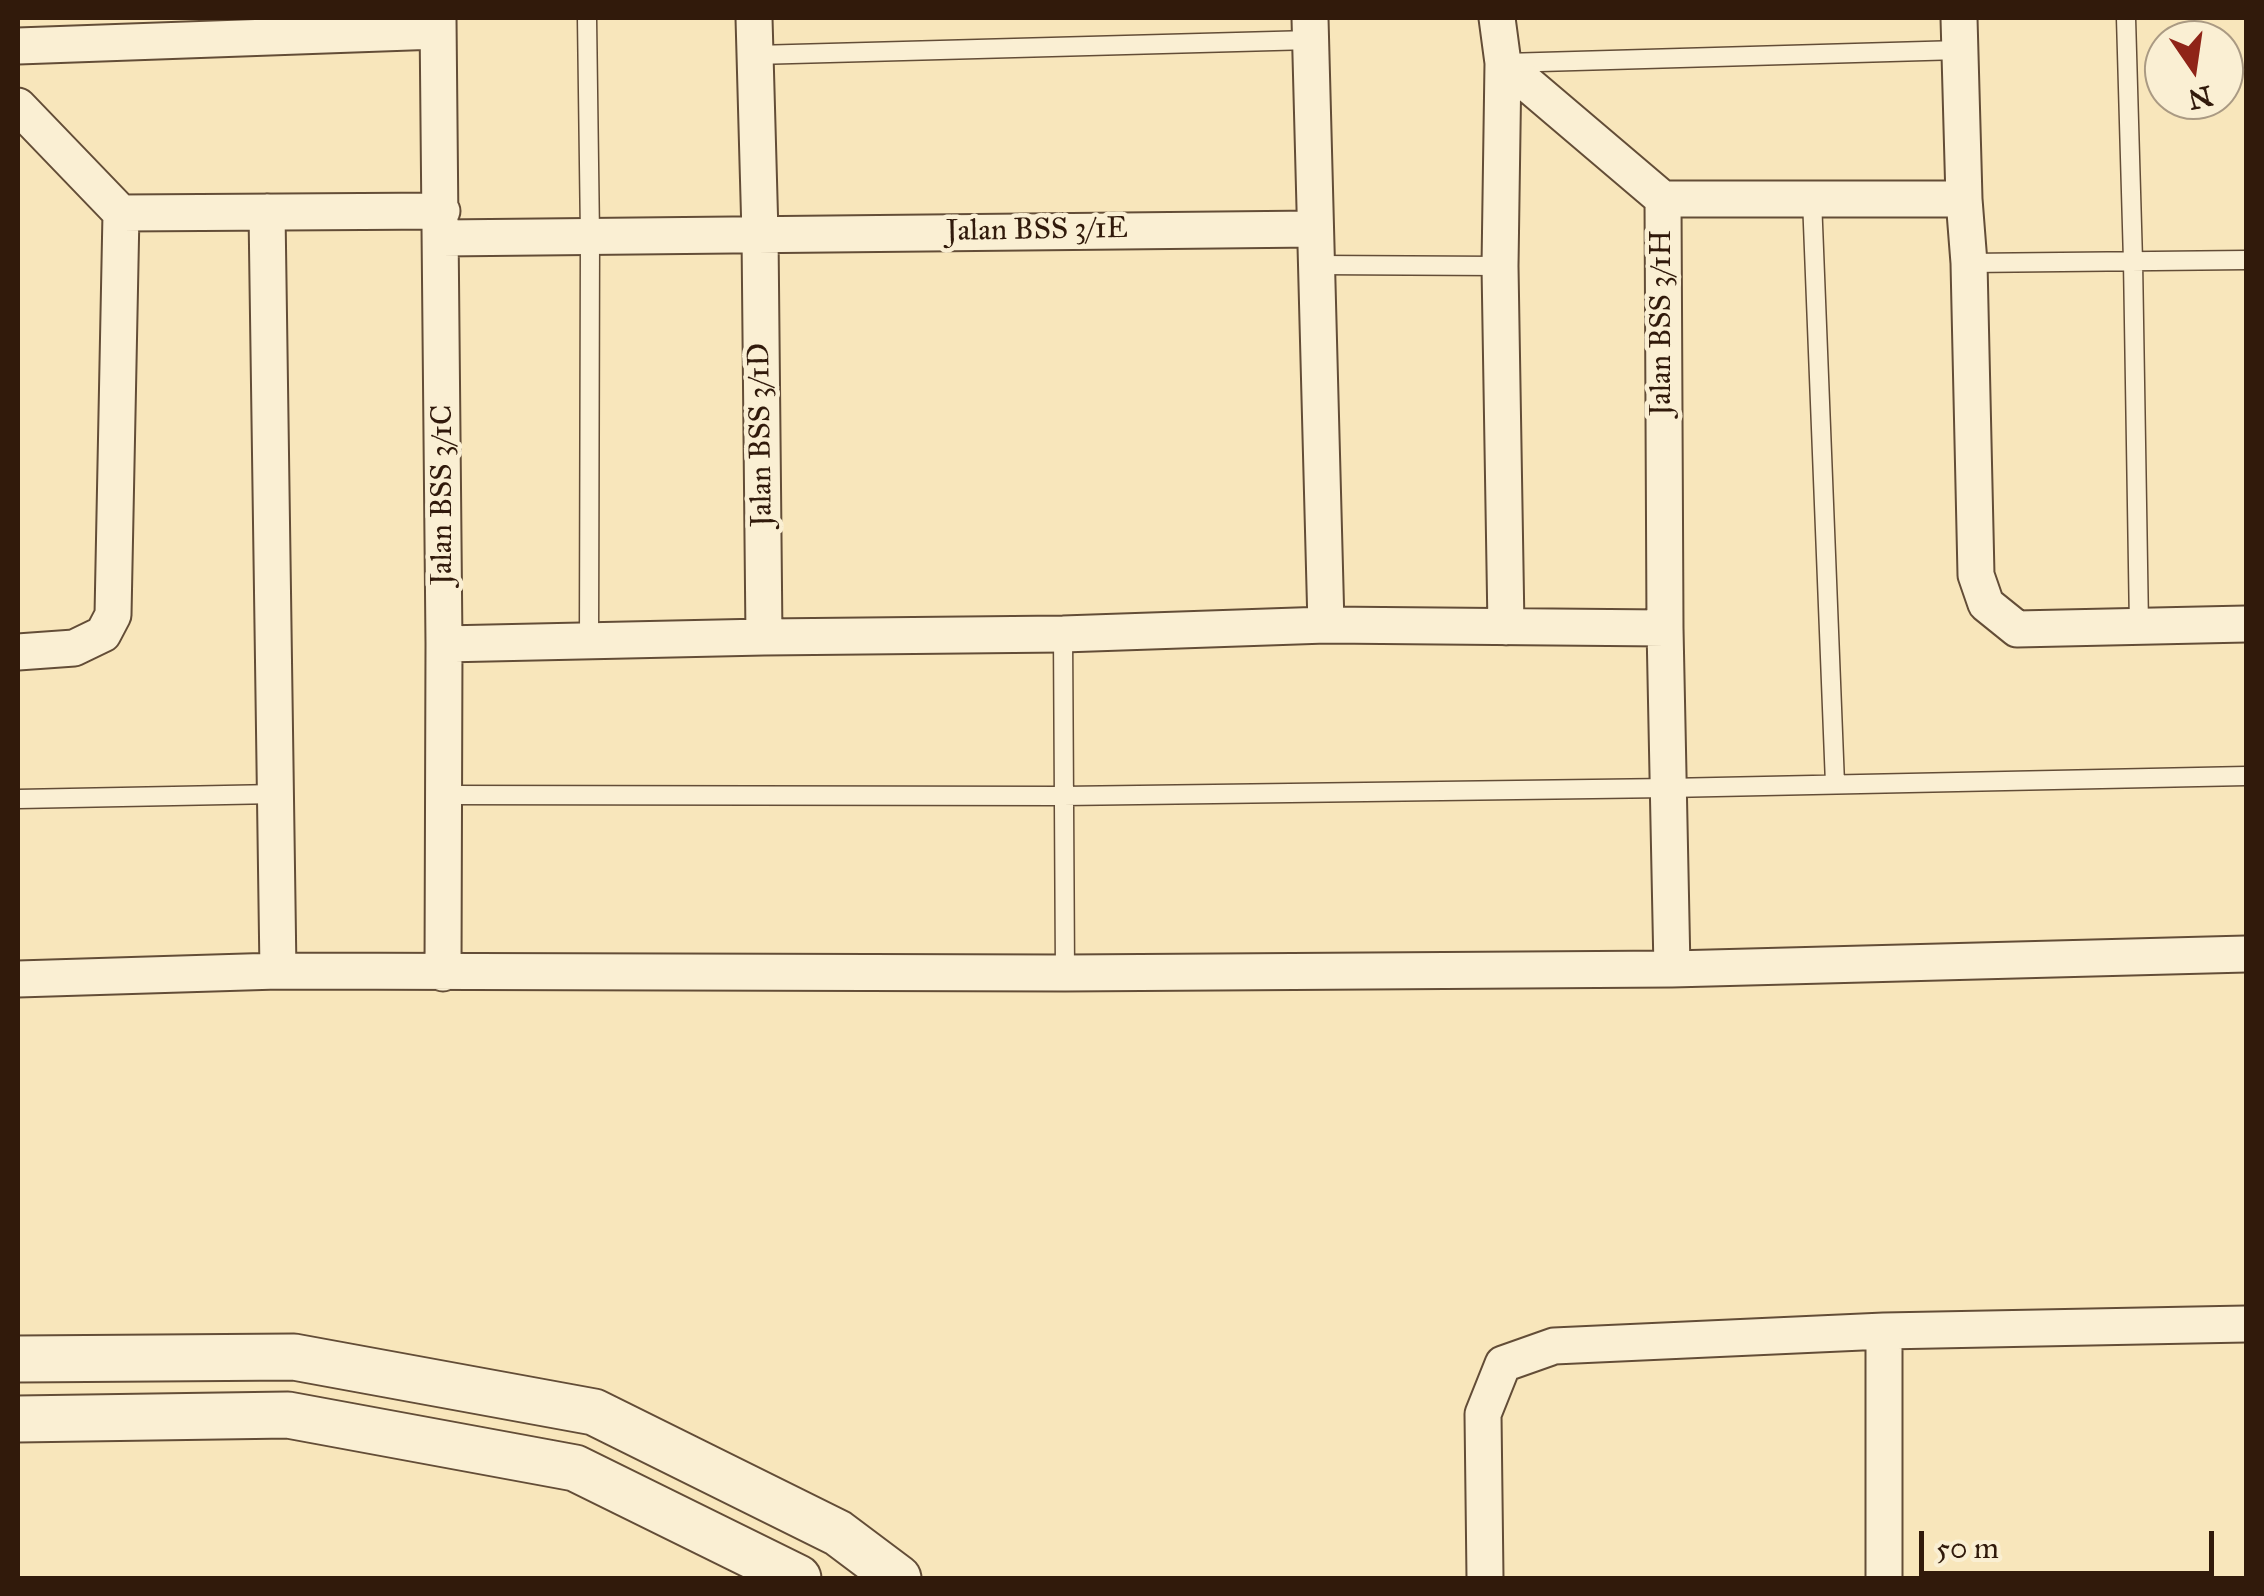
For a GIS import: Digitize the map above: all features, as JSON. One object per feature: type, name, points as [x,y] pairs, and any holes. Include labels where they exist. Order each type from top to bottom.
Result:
[{"type":"street","name":"Jalan BSS 3/1D","points":[[754,18],[764,637]]},
{"type":"street","points":[[1497,18],[1503,63],[1500,266],[1506,627]]},
{"type":"street","points":[[18,46],[438,24]]},
{"type":"street","name":"Jalan BSS 3/1C","points":[[438,24],[443,972]]},
{"type":"street","points":[[1311,29],[1326,625]]},
{"type":"street","points":[[1959,34],[1976,575],[1986,604],[2017,629],[2246,624]]},
{"type":"street","points":[[1503,63],[1662,199]]},
{"type":"street","points":[[18,106],[121,212],[113,615],[103,634],[74,648],[18,652]]},
{"type":"street","name":"Jalan BSS 3/1H","points":[[1672,969],[1662,199],[1964,199]]},
{"type":"street","name":"Jalan BSS 3/1E","points":[[121,212],[267,212],[590,236],[1315,229]]},
{"type":"street","points":[[267,212],[278,971]]},
{"type":"street","points":[[444,644],[1063,634],[1326,625],[1665,628]]},
{"type":"street","points":[[18,979],[278,971],[1065,973],[1672,969],[2246,954]]},
{"type":"street","points":[[1485,1578],[1484,1414],[1503,1364],[1554,1346],[1884,1331],[2246,1324]]},
{"type":"street","points":[[1884,1331],[1884,1578]]},
{"type":"street","points":[[18,1360],[294,1356],[594,1412],[838,1533],[898,1578]]},
{"type":"street","points":[[18,1420],[288,1415],[575,1468],[798,1578]]},
{"type":"lane","points":[[587,18],[588,641]]},
{"type":"lane","points":[[2126,18],[2139,626]]},
{"type":"lane","points":[[755,55],[1311,29]]},
{"type":"lane","points":[[1503,63],[1959,34]]},
{"type":"lane","points":[[1812,199],[1835,784]]},
{"type":"lane","points":[[1969,263],[2246,260]]},
{"type":"lane","points":[[1317,264],[1500,266]]},
{"type":"lane","points":[[1063,634],[1065,973]]},
{"type":"lane","points":[[444,795],[1063,796],[2246,776]]},
{"type":"lane","points":[[18,799],[276,794]]}]
